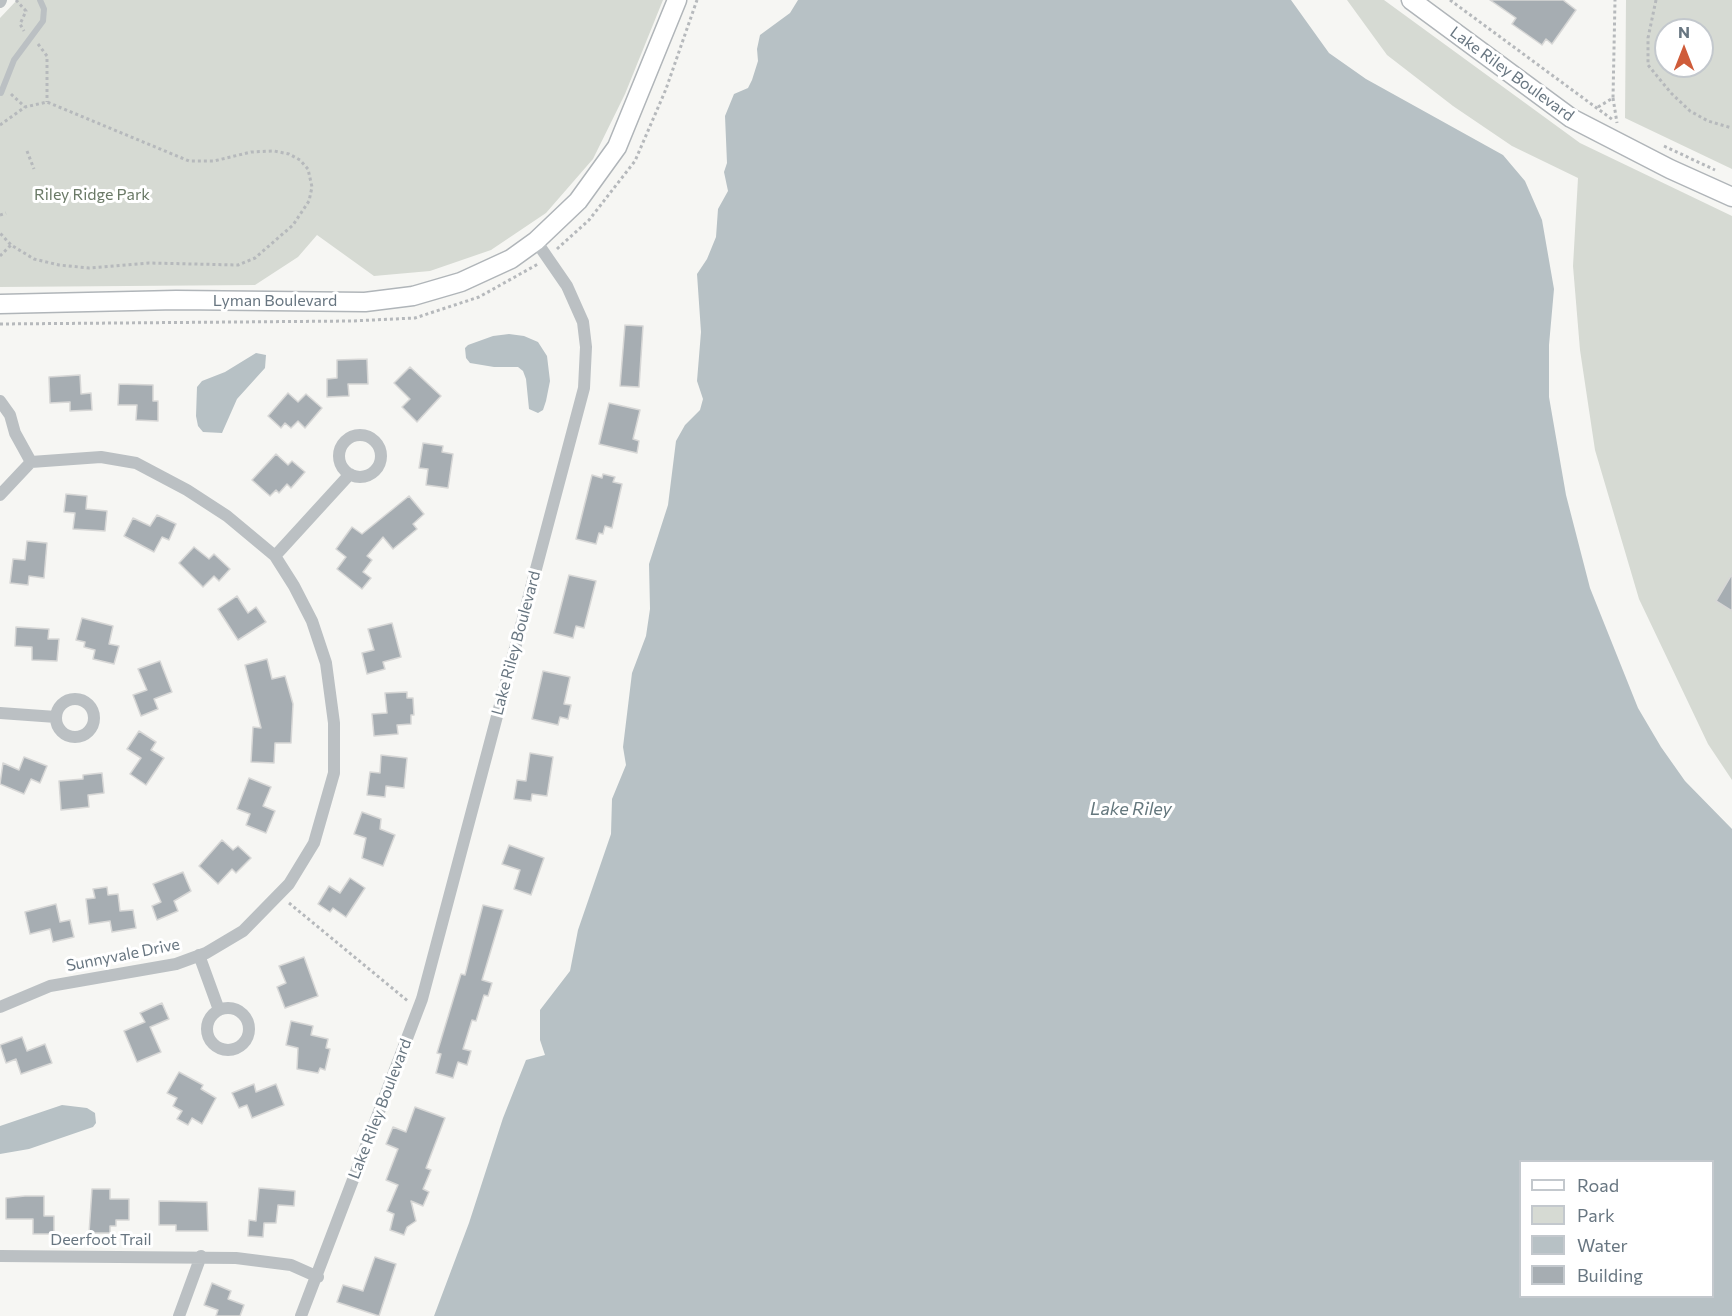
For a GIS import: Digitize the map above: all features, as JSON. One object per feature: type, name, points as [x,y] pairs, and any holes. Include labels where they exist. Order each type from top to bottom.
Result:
[{"type":"street","points":[[536,241],[578,201],[618,147],[677,0]]},
{"type":"street","name":"Lake Riley Boulevard","points":[[1412,0],[1571,118],[1620,136],[1732,197]]},
{"type":"street","name":"Lake Riley Boulevard","points":[[301,1316],[318,1277],[418,1010],[584,388],[586,347],[584,322],[567,286],[536,241]]},
{"type":"street","name":"Lyman Boulevard","points":[[0,304],[176,300],[365,302],[413,296],[461,282],[511,259],[536,241]]},
{"type":"street","points":[[0,401],[31,462],[0,495]]},
{"type":"street","name":"Sunnyvale Drive","points":[[0,1007],[50,986],[176,964],[199,955],[243,931],[289,884],[314,843],[334,773],[334,723],[326,663],[312,621],[274,556],[250,533],[197,496],[136,463],[101,457],[31,462]]},
{"type":"street","points":[[274,556],[350,474]]},
{"type":"street","points":[[0,713],[56,717]]},
{"type":"street","points":[[199,955],[219,1010]]},
{"type":"street","name":"Deerfoot Trail","points":[[0,1256],[201,1257],[268,1260],[291,1265],[318,1277]]},
{"type":"street","points":[[179,1316],[201,1257]]},
{"type":"lane","points":[[2,91],[14,60],[43,21],[44,9],[40,0]]},
{"type":"path","points":[[0,324],[352,321],[415,318],[478,297],[522,274],[548,257],[589,220],[634,161],[666,89],[697,0]]},
{"type":"path","points":[[1450,0],[1617,123]]},
{"type":"path","points":[[1615,0],[1613,98],[1620,136]]},
{"type":"path","points":[[1656,0],[1648,38],[1648,65],[1671,93],[1690,111],[1708,121],[1732,128]]},
{"type":"path","points":[[2,91],[18,98],[25,107]]},
{"type":"path","points":[[1598,107],[1613,98]]},
{"type":"path","points":[[0,125],[25,107],[47,102],[189,160],[214,161],[251,152],[274,151],[289,154],[300,160],[308,169],[312,187],[309,201],[293,225],[255,258],[238,265],[149,263],[79,267],[34,259],[11,245],[0,233]]},
{"type":"path","points":[[1661,145],[1722,173]]},
{"type":"path","points":[[27,151],[34,170]]},
{"type":"path","points":[[0,215],[6,213]]},
{"type":"path","points":[[0,256],[11,245]]},
{"type":"path","points":[[279,894],[418,1010]]},
{"type":"green space","name":"Riley Ridge Park","points":[[17,0],[663,0],[625,94],[593,159],[546,213],[491,250],[430,271],[374,276],[317,235],[298,257],[255,285],[0,287],[0,18]]},
{"type":"green space","points":[[1347,0],[1384,0],[1580,143],[1732,216],[1732,780],[1708,744],[1639,599],[1595,450],[1580,350],[1573,266],[1578,178],[1512,146],[1453,106],[1387,55]]},
{"type":"green space","points":[[1626,0],[1732,0],[1732,169],[1625,118]]},
{"type":"water","name":"Lake Riley","points":[[798,0],[1291,0],[1329,53],[1366,79],[1503,155],[1525,181],[1542,220],[1554,289],[1549,345],[1549,397],[1566,495],[1590,588],[1638,708],[1685,781],[1732,829],[1732,1316],[434,1316],[469,1223],[503,1118],[526,1060],[545,1055],[540,1040],[540,1010],[570,971],[578,930],[611,834],[612,799],[626,765],[623,747],[632,673],[646,636],[650,609],[649,564],[668,505],[676,441],[685,425],[700,410],[703,399],[697,381],[701,332],[697,274],[707,259],[716,237],[718,209],[728,191],[724,172],[727,163],[725,116],[734,94],[748,88],[752,80],[758,61],[757,49],[760,35],[790,13]]},
{"type":"water","points":[[509,334],[524,336],[538,342],[547,356],[550,381],[543,410],[538,413],[529,409],[526,379],[523,371],[518,367],[494,367],[470,363],[466,358],[465,348],[468,345],[493,336]]},
{"type":"water","points":[[256,353],[266,355],[265,368],[237,399],[222,433],[203,432],[198,426],[196,416],[197,387],[202,381],[225,372]]},
{"type":"water","points":[[62,1105],[87,1108],[95,1113],[96,1123],[93,1127],[29,1149],[0,1154],[0,1126]]},
{"type":"building","points":[[1490,0],[1563,0],[1576,10],[1552,44],[1546,39],[1542,45],[1512,24],[1516,18]]},
{"type":"building","points":[[625,325],[643,326],[639,387],[620,386]]},
{"type":"building","points":[[367,359],[368,384],[348,384],[349,396],[327,397],[327,379],[337,378],[337,360]]},
{"type":"building","points":[[410,367],[441,396],[417,422],[402,407],[410,399],[394,383]]},
{"type":"building","points":[[80,375],[81,394],[91,393],[92,410],[70,411],[70,402],[50,403],[49,377]]},
{"type":"building","points":[[119,384],[153,385],[153,401],[158,401],[158,421],[136,420],[137,405],[118,405]]},
{"type":"building","points":[[288,393],[298,402],[306,394],[322,408],[305,428],[298,421],[291,428],[285,423],[281,428],[268,416]]},
{"type":"building","points":[[609,403],[640,410],[633,439],[639,441],[637,453],[599,444]]},
{"type":"building","points":[[423,443],[443,446],[442,452],[453,454],[448,488],[426,485],[428,469],[419,468]]},
{"type":"building","points":[[276,454],[288,465],[292,461],[305,472],[291,488],[287,484],[279,493],[276,490],[270,496],[252,480]]},
{"type":"building","points":[[603,474],[615,477],[613,482],[622,484],[612,528],[605,526],[603,534],[599,533],[596,544],[576,539],[592,475],[602,478]]},
{"type":"building","points":[[66,494],[87,496],[86,509],[107,511],[105,531],[73,529],[75,513],[64,512]]},
{"type":"building","points":[[409,496],[424,514],[413,524],[417,529],[393,549],[383,537],[367,556],[372,560],[363,572],[371,578],[362,589],[337,569],[346,557],[336,549],[352,527],[362,534]]},
{"type":"building","points":[[157,515],[176,524],[169,540],[162,537],[154,552],[124,536],[133,518],[150,526]]},
{"type":"building","points":[[27,541],[47,543],[44,578],[29,576],[28,585],[10,583],[13,559],[25,560]]},
{"type":"building","points":[[194,547],[209,559],[214,554],[230,569],[219,581],[214,576],[203,587],[179,563]]},
{"type":"building","points":[[1732,574],[1732,611],[1716,601]]},
{"type":"building","points":[[569,575],[596,581],[584,628],[576,626],[573,638],[554,633]]},
{"type":"building","points":[[237,596],[248,613],[256,607],[266,622],[238,640],[218,609]]},
{"type":"building","points":[[82,618],[113,626],[109,644],[119,646],[114,664],[93,659],[95,650],[84,647],[85,642],[76,640]]},
{"type":"building","points":[[392,623],[401,657],[383,662],[385,669],[367,674],[362,653],[374,650],[368,629]]},
{"type":"building","points":[[16,627],[49,629],[48,639],[59,639],[57,661],[32,660],[32,647],[15,646]]},
{"type":"building","points":[[267,659],[272,679],[285,676],[293,704],[291,743],[275,743],[274,763],[251,762],[253,727],[261,728],[245,665]]},
{"type":"building","points":[[160,661],[172,692],[154,699],[158,709],[141,716],[133,695],[147,690],[138,669]]},
{"type":"building","points":[[543,671],[570,677],[564,704],[571,705],[568,719],[560,717],[558,725],[532,719]]},
{"type":"building","points":[[407,692],[407,698],[413,698],[414,715],[411,715],[411,724],[397,725],[398,734],[374,736],[372,714],[387,713],[385,693]]},
{"type":"building","points":[[139,731],[156,742],[151,750],[164,758],[146,785],[130,774],[141,758],[127,749]]},
{"type":"building","points":[[530,753],[553,757],[547,796],[532,794],[531,801],[514,799],[517,780],[526,781]]},
{"type":"building","points":[[381,755],[407,758],[404,788],[386,786],[385,797],[367,795],[370,772],[380,773]]},
{"type":"building","points":[[24,757],[47,766],[40,783],[31,779],[24,794],[0,784],[3,763],[19,770]]},
{"type":"building","points":[[102,773],[104,793],[88,795],[89,807],[61,810],[59,781],[83,779],[83,775]]},
{"type":"building","points":[[249,778],[271,787],[263,806],[275,811],[266,833],[246,825],[250,814],[237,809]]},
{"type":"building","points":[[362,812],[381,819],[380,829],[395,835],[383,866],[362,858],[366,838],[354,834]]},
{"type":"building","points":[[222,840],[233,850],[238,846],[251,858],[236,873],[232,869],[218,884],[199,866]]},
{"type":"building","points":[[509,845],[544,858],[531,895],[514,889],[520,870],[502,864]]},
{"type":"building","points":[[183,872],[191,891],[174,901],[178,911],[157,920],[152,906],[161,902],[153,884]]},
{"type":"building","points":[[350,878],[365,888],[346,917],[333,908],[330,912],[318,904],[329,886],[340,893]]},
{"type":"building","points":[[107,887],[108,895],[118,894],[120,911],[133,910],[136,928],[112,932],[110,921],[89,924],[86,899],[95,898],[93,889]]},
{"type":"building","points":[[56,904],[60,922],[70,920],[74,937],[53,942],[50,929],[30,934],[25,912]]},
{"type":"building","points":[[483,905],[503,910],[482,980],[492,983],[488,996],[484,995],[476,1021],[472,1020],[463,1049],[471,1051],[467,1065],[458,1062],[453,1078],[436,1073],[441,1054],[437,1053],[461,974],[465,975]]},
{"type":"building","points":[[304,957],[318,996],[285,1008],[277,987],[286,983],[279,966]]},
{"type":"building","points":[[162,1003],[169,1019],[150,1027],[161,1052],[137,1062],[124,1031],[145,1022],[140,1013]]},
{"type":"building","points":[[291,1021],[313,1026],[311,1035],[328,1039],[326,1048],[330,1049],[325,1070],[320,1068],[318,1073],[297,1069],[298,1048],[286,1045]]},
{"type":"building","points":[[22,1037],[27,1051],[45,1044],[52,1063],[21,1074],[16,1059],[6,1063],[0,1045]]},
{"type":"building","points":[[179,1072],[203,1085],[201,1089],[216,1098],[202,1124],[192,1118],[188,1125],[177,1119],[182,1111],[173,1106],[177,1098],[167,1093]]},
{"type":"building","points":[[254,1084],[256,1092],[276,1084],[284,1105],[252,1118],[247,1105],[239,1108],[232,1093]]},
{"type":"building","points":[[415,1107],[445,1118],[426,1168],[431,1170],[423,1189],[429,1192],[423,1206],[411,1201],[416,1221],[407,1227],[404,1235],[390,1230],[394,1214],[387,1211],[398,1185],[386,1180],[398,1149],[386,1144],[393,1127],[406,1132]]},
{"type":"building","points":[[259,1188],[295,1191],[294,1206],[278,1205],[276,1223],[264,1223],[263,1237],[248,1236],[249,1220],[256,1221]]},
{"type":"building","points":[[92,1189],[110,1189],[110,1199],[129,1199],[129,1220],[116,1220],[116,1226],[110,1226],[110,1233],[89,1233]]},
{"type":"building","points":[[44,1196],[44,1216],[54,1216],[54,1234],[33,1234],[33,1219],[6,1219],[6,1198]]},
{"type":"building","points":[[159,1201],[207,1202],[208,1231],[176,1231],[176,1225],[159,1225]]},
{"type":"building","points":[[375,1257],[396,1264],[379,1316],[337,1302],[343,1285],[363,1291]]},
{"type":"building","points":[[212,1283],[231,1291],[228,1299],[244,1305],[240,1316],[216,1316],[218,1310],[204,1305]]}]
